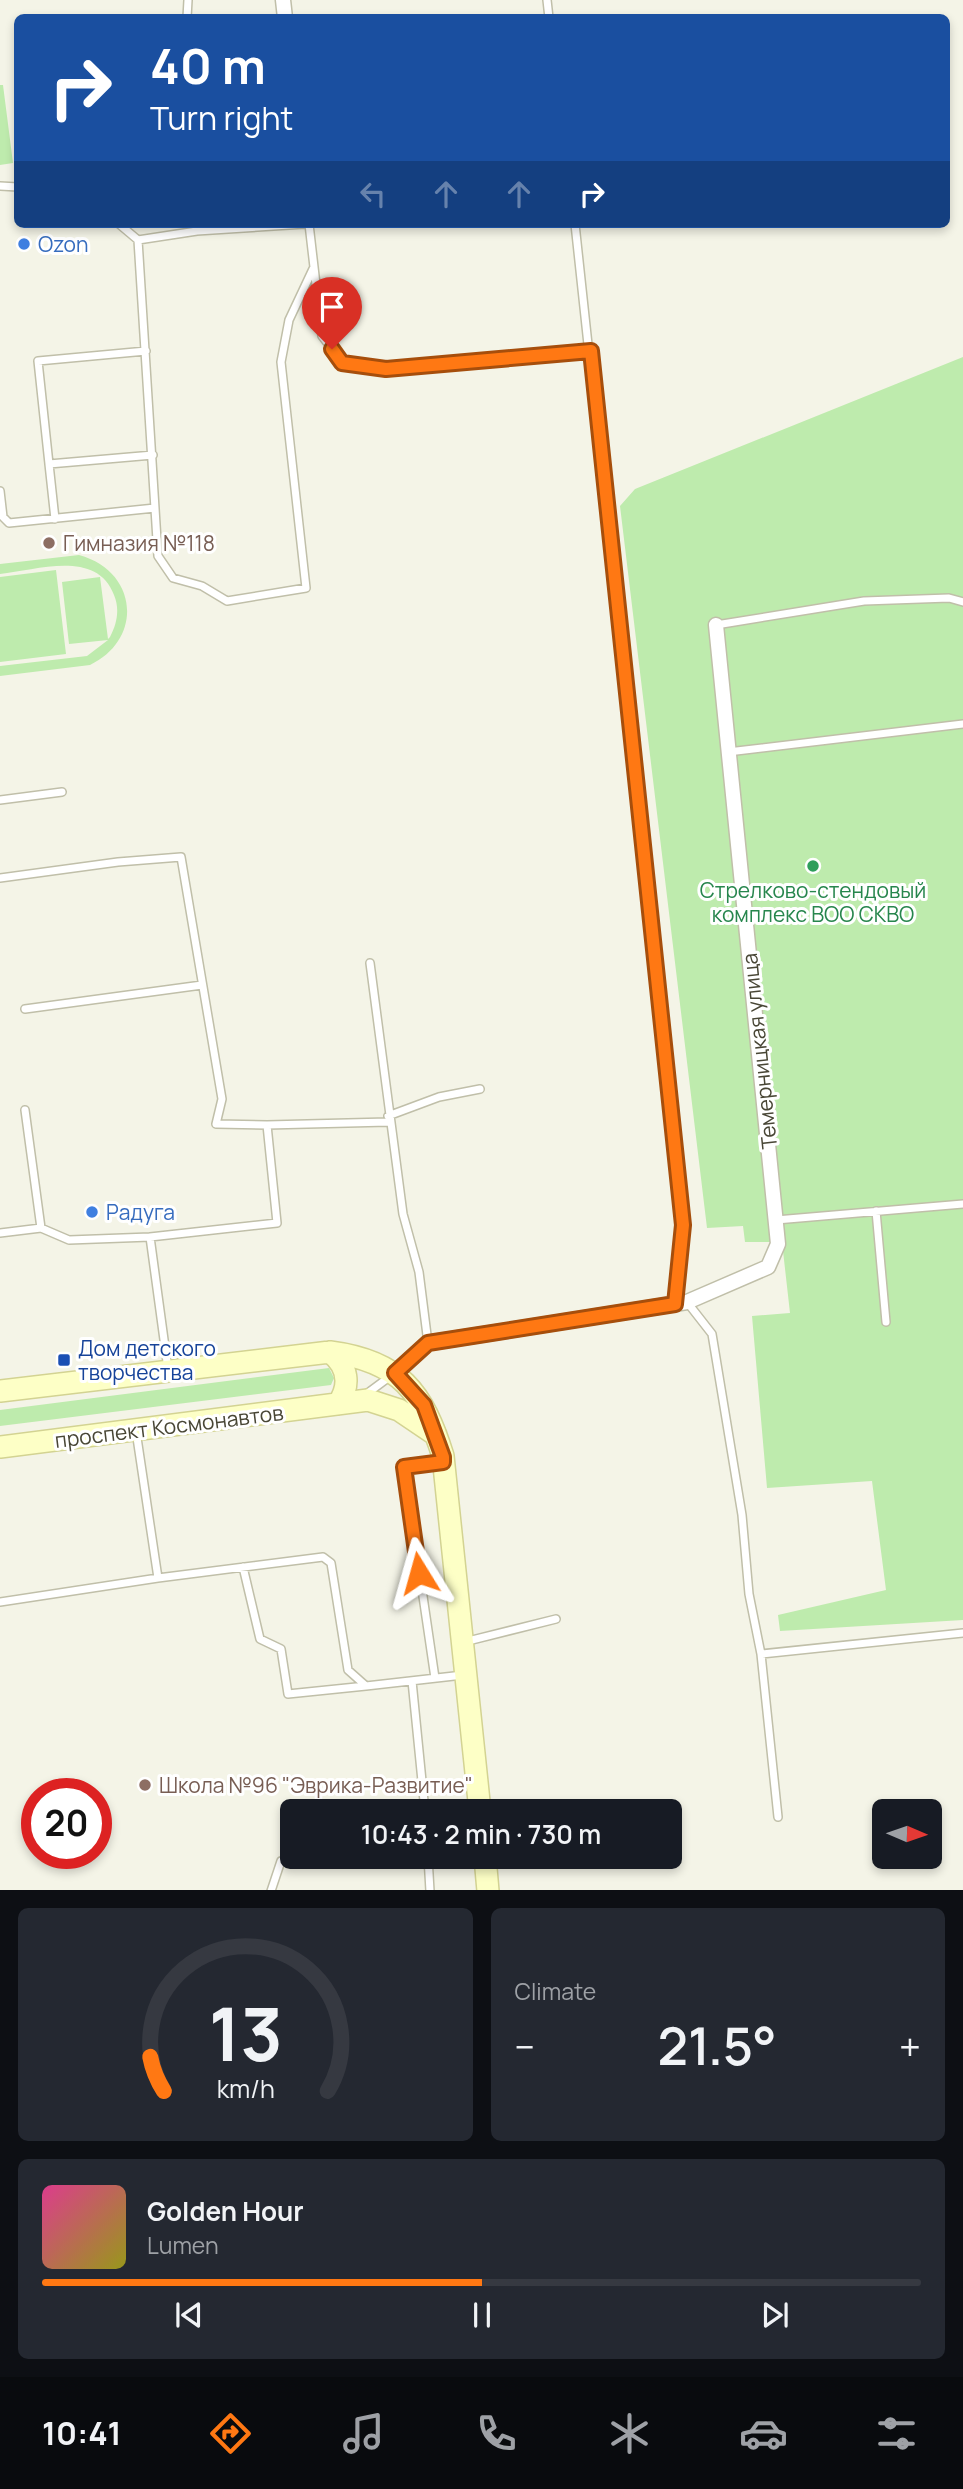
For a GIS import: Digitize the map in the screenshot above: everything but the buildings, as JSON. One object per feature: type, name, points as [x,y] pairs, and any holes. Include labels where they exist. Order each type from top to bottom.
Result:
[{"type":"main road","points":[[330,1352],[343,1366],[346,1376],[343,1396],[347,1403]]},
{"type":"main road","points":[[0,1391],[330,1352],[373,1361],[395,1373],[424,1405],[443,1462],[479,1799]]},
{"type":"main road","name":"проспект Космонавтов","points":[[0,1447],[368,1401],[400,1410],[436,1435]]},
{"type":"main road","points":[[486,1869],[488,1890]]},
{"type":"street","name":"Темерницкая улица","points":[[681,1303],[768,1267],[778,1244],[716,625]]},
{"type":"street","points":[[395,1373],[428,1343],[681,1303]]},
{"type":"lane","points":[[124,228],[138,240],[158,556],[173,578],[202,586],[227,601],[306,588],[281,362],[289,320],[313,269]]},
{"type":"lane","points":[[138,240],[192,228]]},
{"type":"lane","points":[[308,228],[322,336],[342,363],[386,369],[591,351]]},
{"type":"lane","points":[[576,228],[591,351],[683,1225],[681,1303],[712,1334],[741,1515],[749,1594],[761,1654],[778,1817]]},
{"type":"lane","points":[[55,519],[38,361],[146,351]]},
{"type":"lane","points":[[49,464],[153,455]]},
{"type":"lane","points":[[0,491],[3,517],[9,523],[155,508]]},
{"type":"lane","points":[[716,625],[864,601],[949,598],[963,602]]},
{"type":"lane","points":[[728,752],[963,724]]},
{"type":"lane","points":[[0,800],[62,792]]},
{"type":"lane","points":[[0,878],[118,862],[181,857],[222,1098],[216,1124],[267,1125],[388,1119],[439,1097],[480,1089]]},
{"type":"lane","points":[[370,963],[388,1119],[403,1213],[419,1272],[428,1343]]},
{"type":"lane","points":[[25,1009],[202,985]]},
{"type":"lane","points":[[25,1110],[41,1228]]},
{"type":"lane","points":[[0,1233],[41,1228],[69,1240],[150,1237],[276,1223],[267,1125]]},
{"type":"lane","points":[[776,1220],[963,1204]]},
{"type":"lane","points":[[876,1212],[886,1322]]},
{"type":"lane","points":[[150,1237],[168,1370]]},
{"type":"lane","points":[[347,1403],[395,1373]]},
{"type":"lane","points":[[136,1431],[158,1578]]},
{"type":"lane","points":[[435,1678],[404,1467],[443,1462]]},
{"type":"lane","points":[[0,1602],[323,1557],[331,1563],[348,1670],[366,1686]]},
{"type":"lane","points":[[243,1567],[260,1639],[281,1649],[288,1695],[467,1674]]},
{"type":"lane","points":[[463,1642],[556,1619]]},
{"type":"lane","points":[[761,1654],[963,1633]]},
{"type":"lane","points":[[412,1681],[424,1799]]},
{"type":"lane","points":[[271,1890],[280,1864]]},
{"type":"lane","points":[[429,1869],[430,1890]]},
{"type":"green space","points":[[0,85],[3,85],[13,163],[0,165]]},
{"type":"green space","name":"Стрелково-стендовый комплекс ВОО СКВО","points":[[963,357],[963,1620],[780,1631],[778,1615],[886,1590],[872,1481],[767,1488],[752,1316],[790,1313],[782,1242],[745,1242],[743,1226],[707,1228],[620,506],[635,489]]},
{"type":"green space","points":[[79,555],[99,563],[113,575],[123,590],[127,606],[126,623],[119,639],[107,653],[90,665],[0,676],[0,666],[87,656],[108,640],[69,644],[62,582],[100,577],[108,639],[110,637],[117,616],[116,600],[106,581],[94,572],[80,567],[64,566],[0,574],[0,564]]},
{"type":"green space","points":[[56,570],[66,654],[0,662],[0,577]]},
{"type":"green space","points":[[329,1368],[334,1378],[331,1385],[0,1426],[0,1410]]},
{"type":"place","name":"Ozon","points":[[24,244]]},
{"type":"place","name":"Гимназия №118","points":[[49,543]]},
{"type":"place","name":"Стрелково-стендовый комплекс ВОО СКВО","points":[[813,866]]},
{"type":"place","name":"Радуга","points":[[92,1212]]},
{"type":"place","name":"Дом детского творчества","points":[[64,1360]]},
{"type":"place","name":"Школа №96 \"Эврика-Развитие\"","points":[[145,1785]]},
{"type":"route","points":[[332,349],[342,363],[386,369],[591,351],[683,1225],[675,1304],[428,1343],[395,1373],[424,1405],[443,1457],[443,1462],[404,1467],[419,1573]]}]
